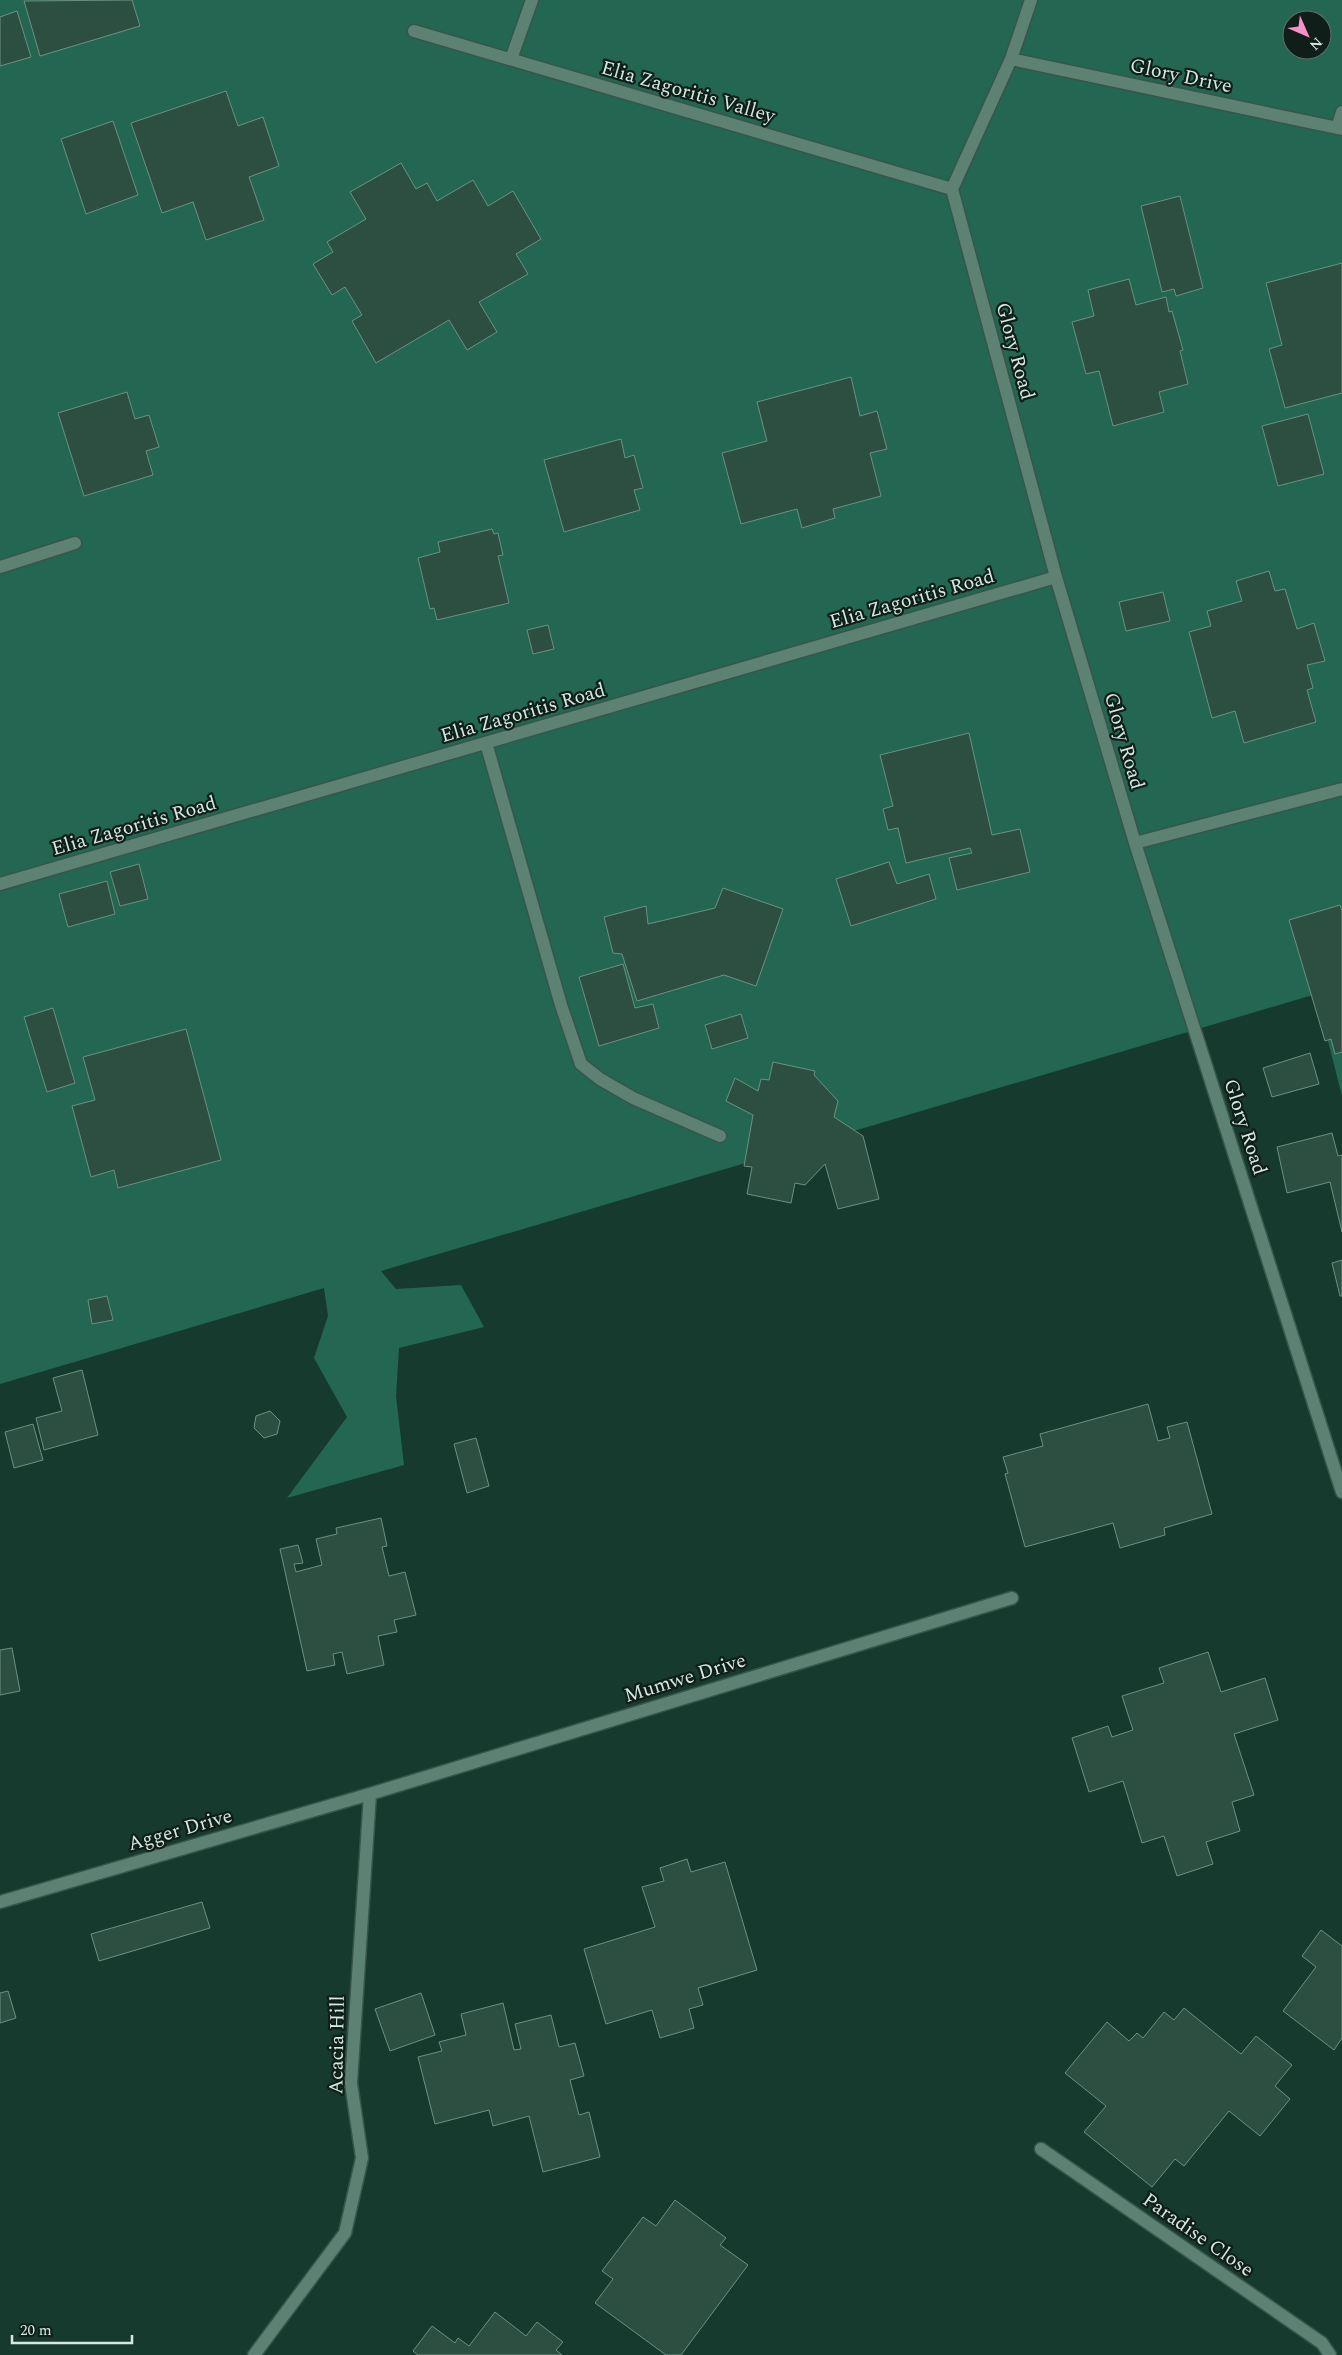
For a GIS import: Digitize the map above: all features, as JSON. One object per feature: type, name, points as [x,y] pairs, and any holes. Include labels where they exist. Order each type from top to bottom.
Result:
[{"type":"street","points":[[511,59],[532,0]]},
{"type":"street","points":[[952,189],[1011,59],[1031,0]]},
{"type":"street","name":"Elia Zagoritis Valley","points":[[414,31],[952,189]]},
{"type":"street","name":"Glory Drive","points":[[1011,59],[1339,128]]},
{"type":"street","points":[[1339,128],[1342,112]]},
{"type":"street","name":"Glory Road","points":[[952,189],[1056,577],[1135,843],[1342,1492]]},
{"type":"street","points":[[0,567],[74,543]]},
{"type":"street","name":"Elia Zagoritis Road","points":[[0,884],[1056,577]]},
{"type":"street","points":[[486,743],[561,1005],[582,1064],[600,1079],[633,1098],[720,1136]]},
{"type":"street","points":[[1135,843],[1342,789]]},
{"type":"street","name":"Mumwe Drive","points":[[370,1794],[1012,1598]]},
{"type":"street","name":"Agger Drive","points":[[0,1902],[370,1794]]},
{"type":"street","name":"Acacia Hill","points":[[254,2355],[345,2233],[362,2158],[351,2083],[370,1794]]},
{"type":"street","name":"Paradise Close","points":[[1041,2149],[1322,2343],[1330,2355]]},
{"type":"green space","points":[[0,0],[1342,0],[1342,1096],[1316,994],[381,1271],[396,1289],[461,1285],[484,1327],[399,1348],[396,1396],[404,1465],[287,1498],[347,1417],[314,1358],[328,1316],[324,1288],[0,1384]]},
{"type":"building","points":[[132,0],[140,26],[40,56],[24,1]]},
{"type":"building","points":[[17,11],[31,57],[0,66],[0,17]]},
{"type":"building","points":[[226,91],[238,126],[263,117],[279,166],[249,177],[264,220],[206,240],[193,202],[162,213],[131,123]]},
{"type":"building","points":[[113,121],[138,195],[86,214],[61,139]]},
{"type":"building","points":[[401,163],[416,189],[427,183],[437,201],[473,180],[488,206],[513,191],[541,239],[516,254],[528,274],[479,302],[497,332],[467,350],[449,320],[376,363],[352,321],[362,315],[345,287],[332,295],[313,264],[333,252],[327,242],[366,219],[350,192]]},
{"type":"building","points":[[1180,196],[1203,288],[1176,296],[1174,289],[1162,292],[1141,206]]},
{"type":"building","points":[[1342,263],[1342,393],[1285,408],[1269,349],[1282,345],[1266,283]]},
{"type":"building","points":[[1129,279],[1136,305],[1166,297],[1169,312],[1172,311],[1183,350],[1180,351],[1188,384],[1159,392],[1164,412],[1113,426],[1099,371],[1086,374],[1072,322],[1094,316],[1088,290]]},
{"type":"building","points":[[851,377],[860,416],[877,411],[887,449],[870,453],[881,496],[833,509],[835,518],[802,528],[797,509],[741,524],[722,453],[767,441],[757,402]]},
{"type":"building","points":[[127,392],[135,419],[149,415],[159,447],[146,451],[153,475],[84,496],[58,413]]},
{"type":"building","points":[[1308,414],[1324,474],[1278,486],[1262,426]]},
{"type":"building","points":[[621,439],[625,458],[634,455],[643,488],[634,490],[640,510],[564,532],[544,460]]},
{"type":"building","points":[[492,529],[494,534],[498,533],[503,555],[498,556],[509,603],[437,620],[434,608],[430,609],[418,558],[440,552],[438,542]]},
{"type":"building","points":[[1269,571],[1275,591],[1285,589],[1297,629],[1314,623],[1325,661],[1307,665],[1313,688],[1307,690],[1316,722],[1244,743],[1235,711],[1212,718],[1189,632],[1211,626],[1207,611],[1242,601],[1236,581]]},
{"type":"building","points":[[1163,592],[1170,621],[1126,631],[1119,602]]},
{"type":"building","points":[[548,625],[554,649],[533,654],[527,630]]},
{"type":"building","points":[[969,733],[992,835],[1020,829],[1030,872],[957,890],[949,858],[972,853],[970,848],[906,863],[898,828],[888,830],[883,809],[893,806],[880,755]]},
{"type":"building","points":[[889,862],[897,884],[929,874],[936,899],[851,926],[836,879]]},
{"type":"building","points":[[139,864],[148,899],[120,906],[110,872]]},
{"type":"building","points":[[107,881],[115,914],[68,927],[59,894]]},
{"type":"building","points":[[723,888],[783,909],[756,986],[724,975],[637,1001],[622,954],[613,953],[604,917],[646,906],[648,924],[715,908]]},
{"type":"building","points":[[1340,905],[1342,911],[1342,1052],[1335,1054],[1331,1039],[1325,1041],[1289,920]]},
{"type":"building","points":[[623,964],[635,1008],[653,1004],[659,1028],[599,1046],[579,977]]},
{"type":"building","points":[[53,1008],[75,1083],[47,1092],[24,1017]]},
{"type":"building","points":[[741,1014],[748,1038],[712,1049],[705,1025]]},
{"type":"building","points":[[186,1029],[221,1160],[118,1188],[114,1170],[91,1177],[72,1106],[95,1100],[83,1057]]},
{"type":"building","points":[[1310,1053],[1319,1084],[1272,1097],[1263,1068]]},
{"type":"building","points":[[773,1062],[815,1071],[814,1075],[838,1101],[834,1117],[863,1136],[879,1199],[838,1209],[825,1164],[805,1185],[795,1183],[791,1203],[747,1194],[752,1167],[744,1166],[753,1115],[726,1101],[735,1078],[758,1091],[761,1079],[769,1080]]},
{"type":"building","points":[[1332,1133],[1338,1156],[1342,1155],[1342,1232],[1330,1182],[1287,1193],[1277,1147]]},
{"type":"building","points":[[1342,1260],[1342,1296],[1340,1296],[1332,1263]]},
{"type":"building","points":[[107,1296],[113,1320],[92,1324],[88,1300]]},
{"type":"building","points":[[82,1370],[98,1435],[44,1450],[36,1418],[62,1411],[53,1378]]},
{"type":"building","points":[[1148,1404],[1158,1441],[1170,1438],[1167,1427],[1187,1422],[1212,1514],[1164,1528],[1165,1535],[1120,1548],[1113,1523],[1025,1547],[1005,1474],[1008,1473],[1003,1457],[1043,1446],[1040,1434]]},
{"type":"building","points":[[270,1411],[280,1421],[277,1434],[264,1438],[254,1428],[256,1416]]},
{"type":"building","points":[[33,1424],[43,1460],[14,1468],[5,1432]]},
{"type":"building","points":[[476,1438],[489,1486],[467,1493],[454,1444]]},
{"type":"building","points":[[381,1518],[387,1546],[382,1547],[389,1576],[405,1572],[416,1615],[394,1620],[397,1632],[378,1636],[384,1665],[347,1674],[342,1652],[333,1654],[335,1665],[307,1671],[280,1549],[298,1545],[303,1563],[294,1564],[296,1572],[322,1565],[316,1539],[337,1534],[336,1528]]},
{"type":"building","points":[[12,1648],[20,1691],[0,1695],[0,1650]]},
{"type":"building","points":[[1208,1652],[1221,1692],[1265,1678],[1278,1720],[1234,1734],[1254,1795],[1232,1802],[1240,1831],[1206,1842],[1213,1864],[1177,1876],[1164,1836],[1142,1843],[1123,1781],[1089,1792],[1072,1738],[1108,1726],[1112,1737],[1133,1730],[1122,1696],[1164,1683],[1159,1668]]},
{"type":"building","points":[[687,1859],[691,1872],[725,1862],[757,1970],[698,1988],[703,2005],[689,2009],[694,2028],[660,2038],[652,2010],[606,2024],[584,1949],[655,1927],[642,1887],[664,1881],[660,1868]]},
{"type":"building","points":[[202,1902],[210,1928],[99,1961],[91,1934]]},
{"type":"building","points":[[1321,1930],[1342,1946],[1342,2038],[1334,2050],[1283,2011],[1316,1967],[1302,1956]]},
{"type":"building","points":[[8,1991],[16,2018],[0,2023],[0,1993]]},
{"type":"building","points":[[421,1993],[435,2035],[390,2051],[375,2009]]},
{"type":"building","points":[[503,2003],[514,2050],[521,2049],[515,2024],[551,2015],[559,2047],[575,2043],[584,2076],[570,2080],[579,2115],[589,2112],[600,2157],[543,2172],[529,2116],[493,2126],[489,2110],[435,2124],[418,2057],[442,2051],[439,2042],[466,2035],[461,2014]]},
{"type":"building","points":[[1184,2008],[1241,2054],[1256,2036],[1292,2065],[1275,2086],[1290,2099],[1260,2136],[1229,2111],[1184,2166],[1175,2159],[1152,2187],[1084,2132],[1106,2106],[1065,2073],[1107,2022],[1129,2041],[1137,2033],[1143,2038],[1164,2012],[1174,2020]]},
{"type":"building","points":[[675,2200],[726,2238],[720,2245],[748,2265],[681,2355],[666,2355],[595,2303],[613,2279],[602,2271],[643,2217],[656,2226]]},
{"type":"building","points":[[495,2312],[526,2336],[537,2322],[563,2342],[556,2350],[562,2355],[418,2355],[413,2351],[432,2326],[455,2343],[458,2338],[469,2346]]}]
